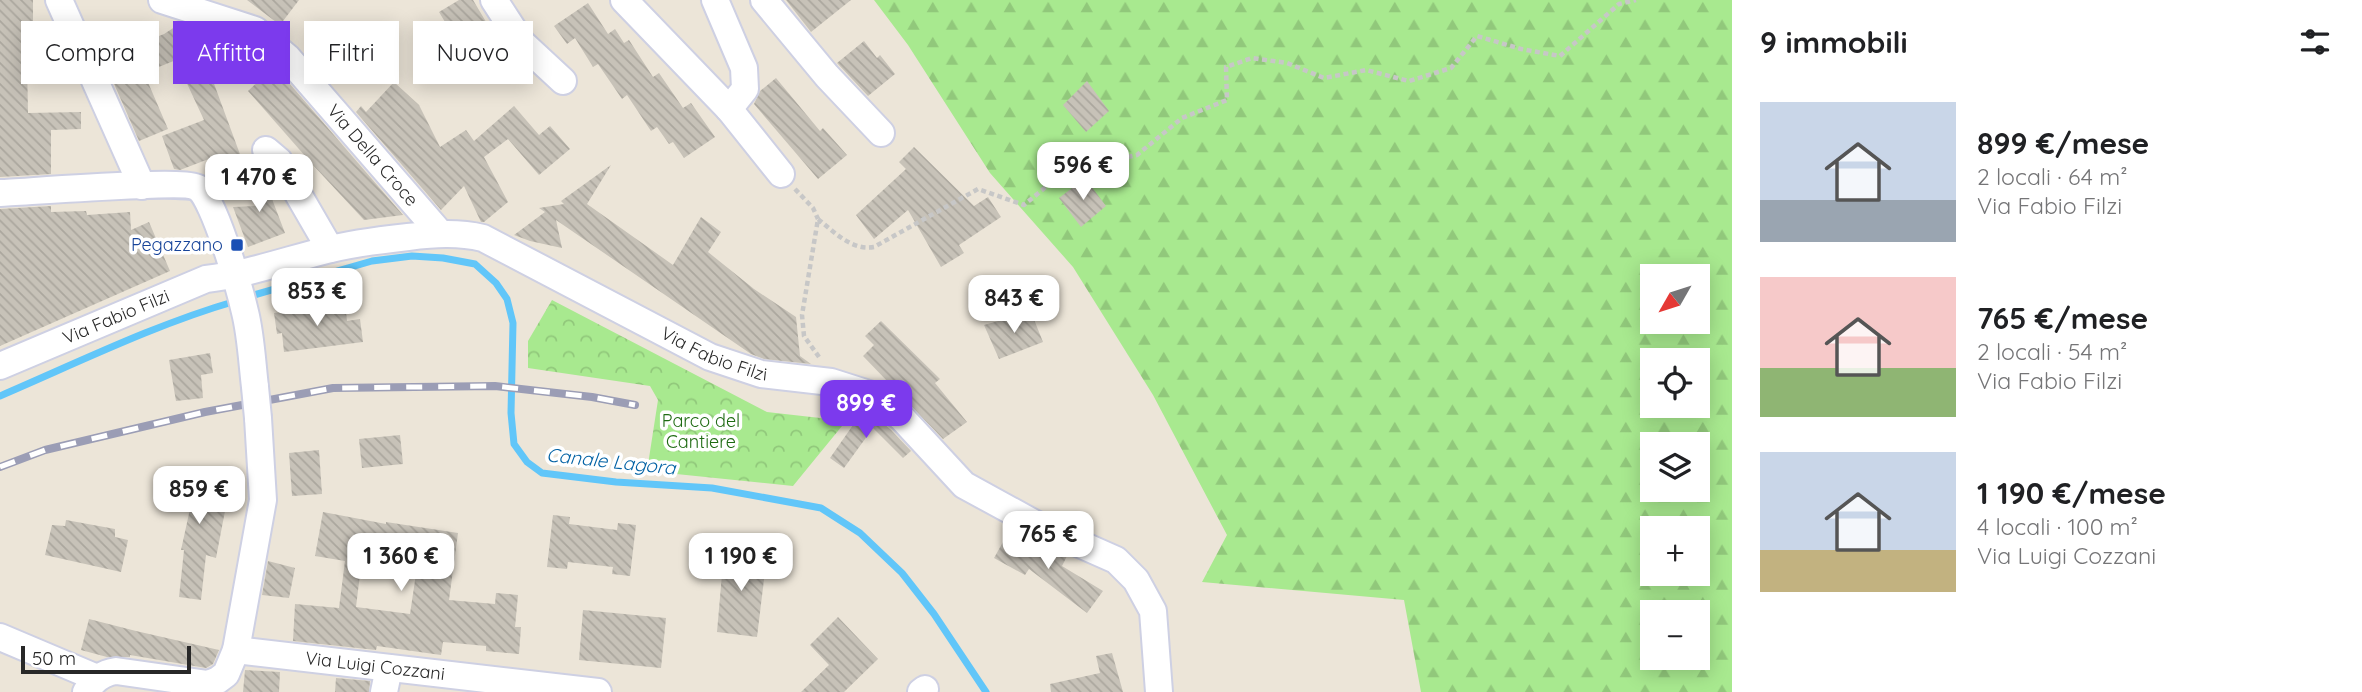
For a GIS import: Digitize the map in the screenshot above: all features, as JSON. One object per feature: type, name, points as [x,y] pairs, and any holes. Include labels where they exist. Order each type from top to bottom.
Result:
[{"type":"street","points":[[60,0],[142,186]]},
{"type":"street","name":"Via Della Croce","points":[[162,0],[238,23],[264,37],[288,58],[440,233]]},
{"type":"street","points":[[494,0],[522,43],[563,82]]},
{"type":"street","points":[[624,0],[729,109],[781,174]]},
{"type":"street","points":[[715,0],[744,68],[745,89],[729,109]]},
{"type":"street","points":[[764,0],[827,76],[881,133]]},
{"type":"street","points":[[265,150],[279,161],[330,249]]},
{"type":"street","points":[[0,193],[142,186],[193,185],[198,188],[208,200],[245,314],[256,387],[263,500],[230,672],[208,684],[116,671],[107,673],[91,685],[0,637]]},
{"type":"street","name":"Via Fabio Filzi","points":[[0,366],[206,279],[234,275],[330,249],[387,239],[440,233],[468,234],[483,238],[710,357],[737,368],[761,374],[831,382],[875,396],[902,418],[964,485],[1040,526],[1116,560],[1130,572],[1153,611],[1159,692]]},
{"type":"street","name":"Via Luigi Cozzani","points":[[230,672],[597,692]]},
{"type":"path","points":[[781,174],[813,208],[818,219],[843,239],[863,249],[874,247],[978,189],[1024,205],[1046,186],[1086,166],[1137,155],[1182,118],[1227,100],[1226,67],[1252,58],[1287,63],[1324,78],[1366,70],[1409,80],[1451,68],[1477,36],[1521,49],[1560,55],[1619,4],[1636,0]]},
{"type":"path","points":[[818,219],[803,315],[804,336],[822,361]]},
{"type":"green space","points":[[874,0],[1732,0],[1732,692],[1421,692],[1404,600],[1202,582],[1227,535],[1153,395],[1073,267],[990,173],[908,45]]},
{"type":"green space","name":"Parco del Cantiere","points":[[552,300],[767,412],[829,419],[842,426],[793,486],[647,471],[658,400],[650,386],[528,368],[528,341]]},
{"type":"building","points":[[0,0],[33,0],[33,21],[21,21],[21,84],[27,84],[28,113],[81,112],[81,129],[51,130],[51,174],[0,177]]},
{"type":"building","points":[[247,0],[299,0],[283,21],[275,21]]},
{"type":"building","points":[[459,0],[473,0],[486,21],[444,21],[439,12]]},
{"type":"building","points":[[786,0],[851,0],[811,32]]},
{"type":"building","points":[[588,3],[608,34],[615,29],[624,43],[629,40],[653,77],[659,73],[683,108],[691,103],[715,137],[684,158],[673,142],[669,144],[657,127],[651,131],[627,95],[622,99],[598,64],[593,67],[575,38],[567,44],[554,26]]},
{"type":"building","points":[[173,28],[173,61],[159,67],[159,36]]},
{"type":"building","points":[[864,41],[877,58],[880,55],[895,74],[868,96],[837,63]]},
{"type":"building","points":[[776,78],[820,131],[823,128],[847,155],[818,179],[754,104],[760,91]]},
{"type":"building","points":[[1087,81],[1109,111],[1086,132],[1063,105]]},
{"type":"building","points":[[114,84],[149,84],[168,129],[139,141]]},
{"type":"building","points":[[187,84],[214,84],[248,176],[221,177],[214,157],[180,170],[174,169],[162,136],[204,120]]},
{"type":"building","points":[[256,84],[290,84],[403,215],[364,220],[248,91]]},
{"type":"building","points":[[392,84],[396,84],[419,105],[440,147],[466,130],[474,141],[514,106],[539,135],[550,126],[570,149],[539,175],[508,139],[484,157],[508,202],[481,222],[464,186],[441,210],[356,112],[361,106],[366,112]]},
{"type":"building","points":[[914,147],[974,206],[988,197],[1001,217],[959,245],[964,253],[941,267],[908,210],[874,239],[856,215],[906,169],[899,162]]},
{"type":"building","points":[[253,158],[259,165],[285,233],[248,247],[233,207],[255,206]]},
{"type":"building","points":[[611,165],[587,204],[673,265],[701,217],[721,232],[708,252],[754,289],[796,317],[800,356],[811,364],[764,359],[751,354],[556,220],[562,248],[514,235],[545,212],[539,208],[564,204],[561,201]]},
{"type":"building","points":[[1085,178],[1106,206],[1081,227],[1059,198]]},
{"type":"building","points":[[51,206],[51,212],[86,211],[87,215],[130,212],[131,230],[149,222],[170,271],[0,346],[0,209]]},
{"type":"building","points":[[345,303],[347,321],[360,319],[363,342],[284,352],[282,333],[277,334],[274,313]]},
{"type":"building","points":[[1031,312],[1043,342],[999,359],[984,325]]},
{"type":"building","points":[[881,321],[940,379],[935,383],[967,422],[943,439],[863,356],[874,345],[865,336]]},
{"type":"building","points":[[210,353],[213,373],[201,375],[203,398],[176,401],[169,360]]},
{"type":"building","points":[[871,413],[911,451],[903,458],[873,428],[844,468],[830,458],[853,425]]},
{"type":"building","points":[[400,435],[403,464],[362,468],[359,439]]},
{"type":"building","points":[[319,450],[322,494],[292,496],[289,453]]},
{"type":"building","points":[[174,471],[230,485],[216,558],[206,555],[201,600],[179,597],[184,550],[181,550],[190,509],[167,503]]},
{"type":"building","points":[[323,512],[386,524],[458,533],[449,600],[495,604],[496,593],[518,595],[515,627],[521,627],[519,654],[486,651],[486,646],[443,642],[441,655],[377,646],[376,650],[293,641],[295,604],[339,608],[345,561],[315,556]],"holes":[[[362,558],[417,567],[410,614],[356,607]]]},
{"type":"building","points":[[553,515],[570,517],[569,524],[617,530],[618,523],[636,525],[630,576],[612,574],[613,567],[568,562],[567,569],[547,567]]},
{"type":"building","points":[[66,520],[115,529],[115,537],[128,540],[121,572],[45,555],[52,525],[65,526]]},
{"type":"building","points":[[1008,533],[1042,552],[1045,546],[1067,556],[1062,566],[1103,591],[1087,613],[1029,569],[1025,575],[994,558]]},
{"type":"building","points":[[724,551],[767,555],[757,637],[717,632]]},
{"type":"building","points":[[268,561],[295,568],[289,598],[262,595]]},
{"type":"building","points":[[583,610],[666,618],[661,668],[579,660]]},
{"type":"building","points":[[838,617],[878,659],[844,692],[801,692],[829,665],[810,645]]},
{"type":"building","points":[[89,619],[219,650],[213,664],[206,668],[130,655],[107,657],[81,650]]},
{"type":"building","points":[[1112,653],[1123,692],[1051,692],[1050,684],[1100,673],[1096,656]]},
{"type":"building","points":[[245,670],[280,672],[279,692],[243,692]]},
{"type":"building","points":[[336,678],[370,681],[369,692],[335,692]]},
{"type":"waterway","name":"Canale Lagora","points":[[247,297],[372,261],[412,256],[475,264],[496,283],[507,299],[513,323],[511,413],[514,444],[527,462],[542,473],[616,482],[712,488],[821,508],[860,533],[902,573],[934,614],[986,692]]},
{"type":"waterway","name":"Canale Lagora","points":[[0,396],[146,332],[236,301]]},
{"type":"railway","points":[[0,467],[45,450],[205,412],[333,388],[495,386],[592,397],[635,405]]},
{"type":"place","name":"Pegazzano","points":[[237,245]]}]
